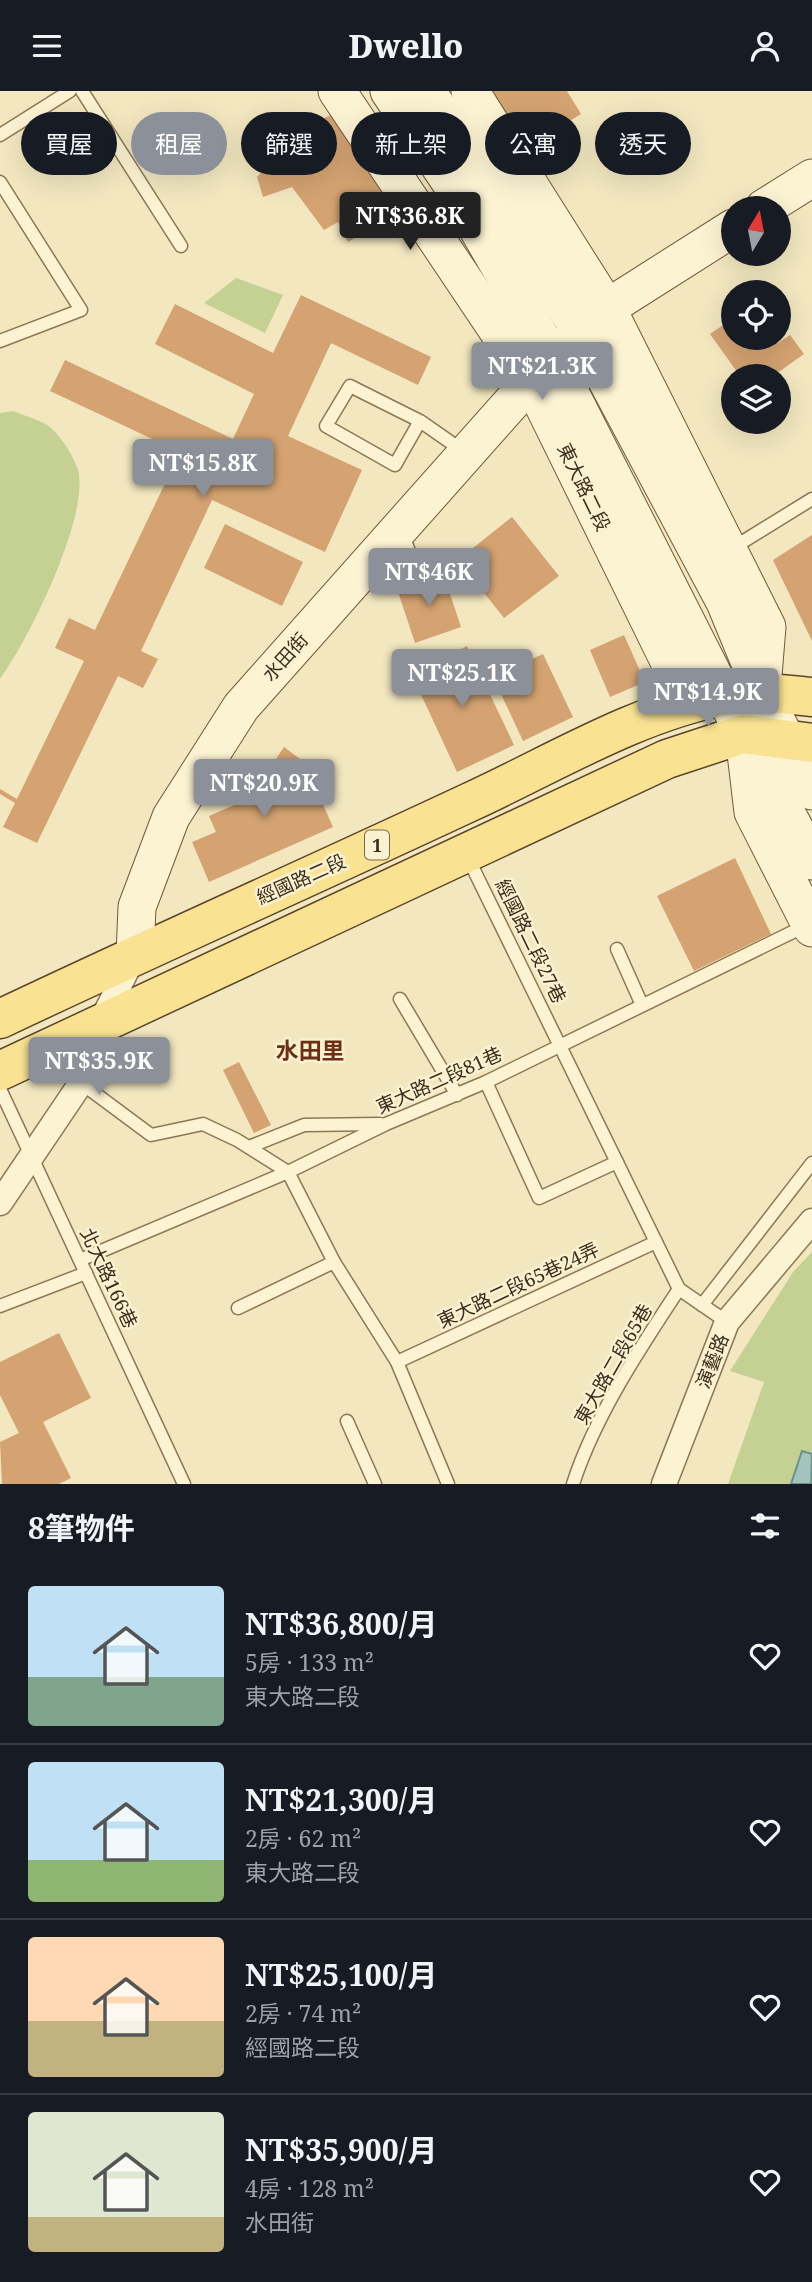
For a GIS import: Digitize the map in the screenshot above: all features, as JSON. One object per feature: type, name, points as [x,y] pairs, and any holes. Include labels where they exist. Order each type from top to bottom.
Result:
[{"type":"main road","name":"經國路二段","points":[[0,1019],[471,802],[650,716],[724,696],[762,692]]},
{"type":"main road","name":"1","points":[[762,692],[812,697]]},
{"type":"main road","name":"1","points":[[0,1071],[667,759],[743,734],[803,747]]},
{"type":"street","name":"東大路二段","points":[[337,91],[542,369]]},
{"type":"street","name":"東大路二段","points":[[389,91],[453,185],[542,369],[724,696],[812,861]]},
{"type":"street","points":[[427,91],[594,319],[724,602],[762,692],[803,747],[812,790]]},
{"type":"street","points":[[470,91],[594,319],[728,551],[767,627],[762,692]]},
{"type":"street","points":[[783,196],[812,178]]},
{"type":"street","name":"水田街","points":[[0,1203],[81,1083],[100,1024],[135,955],[136,907],[171,817],[241,707],[542,369],[594,319],[721,236]]},
{"type":"street","name":"東大路二段","points":[[743,734],[752,812],[811,926]]},
{"type":"street","name":"演藝路","points":[[664,1484],[727,1322],[812,1221]]},
{"type":"lane","points":[[0,135],[69,91]]},
{"type":"lane","points":[[82,91],[181,246]]},
{"type":"lane","points":[[0,182],[81,310],[0,341]]},
{"type":"lane","points":[[420,421],[395,465],[326,426],[350,386],[420,421],[467,453]]},
{"type":"lane","points":[[728,551],[812,499]]},
{"type":"lane","points":[[400,528],[419,576]]},
{"type":"lane","name":"經國路二段27巷","points":[[466,853],[560,1045]]},
{"type":"lane","name":"東大路二段81巷","points":[[80,1260],[288,1172],[387,1124],[457,1095],[811,926]]},
{"type":"lane","points":[[617,949],[642,1005]]},
{"type":"lane","points":[[400,999],[457,1095]]},
{"type":"lane","points":[[560,1045],[679,1289],[727,1322]]},
{"type":"lane","points":[[486,1081],[539,1198],[617,1162]]},
{"type":"lane","points":[[81,1083],[151,1136],[203,1124],[249,1147],[288,1172],[334,1262],[397,1362],[448,1484]]},
{"type":"lane","name":"北大路166巷","points":[[0,1089],[184,1484]]},
{"type":"lane","points":[[249,1147],[304,1125],[387,1124]]},
{"type":"lane","points":[[702,1305],[812,1163]]},
{"type":"lane","name":"東大路二段65巷24弄","points":[[397,1362],[656,1242]]},
{"type":"lane","points":[[237,1308],[334,1262]]},
{"type":"lane","points":[[0,1306],[86,1273]]},
{"type":"lane","name":"東大路二段65巷","points":[[573,1484],[601,1420],[679,1289]]},
{"type":"lane","points":[[347,1421],[376,1484]]},
{"type":"green space","points":[[236,278],[283,295],[265,333],[204,303]]},
{"type":"green space","points":[[13,411],[44,423],[60,437],[78,470],[79,491],[75,517],[54,577],[26,637],[0,679],[0,413]]},
{"type":"green space","points":[[812,1252],[812,1484],[728,1484],[764,1382],[730,1371],[793,1272]]},
{"type":"water","points":[[802,1451],[812,1454],[811,1484],[791,1484]]},
{"type":"building","points":[[482,91],[567,91],[580,112],[495,112]]},
{"type":"building","points":[[337,120],[351,143],[351,175],[371,175],[395,214],[348,242],[338,222],[324,230],[292,187],[263,197],[257,177],[337,175]]},
{"type":"building","points":[[301,295],[431,357],[418,385],[331,343],[288,436],[362,470],[325,552],[212,500],[141,651],[158,659],[143,688],[118,676],[37,843],[3,827],[15,803],[0,794],[0,789],[17,799],[84,661],[55,648],[69,618],[95,630],[180,452],[50,391],[65,360],[233,439],[254,394],[155,344],[175,304],[273,353]]},
{"type":"building","points":[[721,326],[721,349],[710,334]]},
{"type":"building","points":[[791,336],[804,354],[790,364],[731,364],[721,350],[791,350]]},
{"type":"building","points":[[512,517],[559,576],[504,618],[458,560]]},
{"type":"building","points":[[225,524],[303,562],[282,606],[204,568]]},
{"type":"building","points":[[812,535],[812,641],[773,560]]},
{"type":"building","points":[[443,573],[461,627],[415,643],[397,589]]},
{"type":"building","points":[[624,635],[645,682],[610,697],[590,650]]},
{"type":"building","points":[[467,646],[514,745],[457,772],[411,673]]},
{"type":"building","points":[[543,654],[573,717],[523,741],[493,677]]},
{"type":"building","points":[[284,747],[304,762],[333,827],[209,882],[192,842],[216,832],[209,816],[241,802],[237,792],[262,780]]},
{"type":"building","points":[[735,858],[771,934],[694,971],[657,896]]},
{"type":"building","points":[[239,1062],[271,1125],[254,1133],[223,1070]]},
{"type":"building","points":[[59,1333],[91,1398],[43,1422],[71,1478],[59,1484],[2,1484],[0,1442],[19,1433],[0,1395],[0,1362]]},
{"type":"district","name":"水田里","points":[[310,1050]]}]
